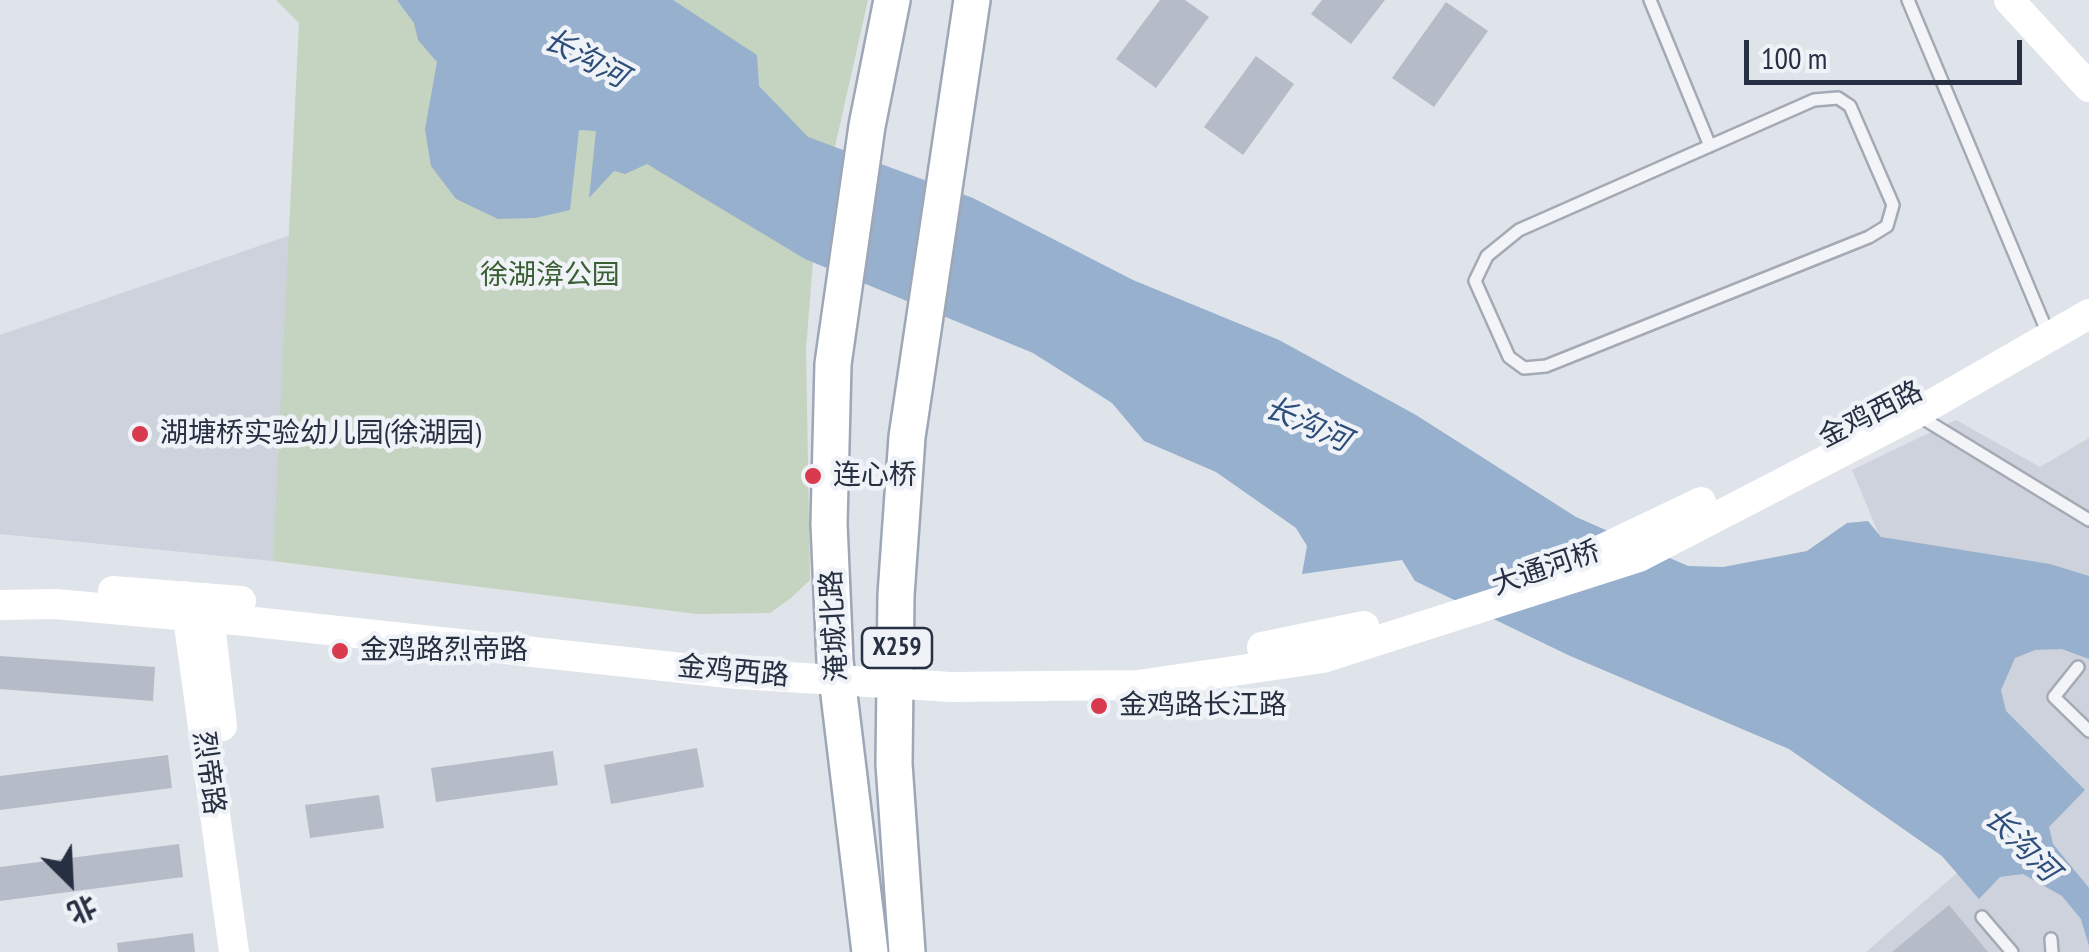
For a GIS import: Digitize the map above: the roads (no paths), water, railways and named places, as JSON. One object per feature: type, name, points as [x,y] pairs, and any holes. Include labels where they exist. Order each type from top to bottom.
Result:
[{"type":"main road","name":"淹城北路","points":[[870,952],[836,670],[830,524],[839,299],[866,126],[892,0]]},
{"type":"main road","name":"X259","points":[[911,952],[902,912],[894,764],[896,595],[906,456],[944,168],[972,0]]},
{"type":"street","points":[[2009,0],[2089,86]]},
{"type":"street","points":[[2037,0],[2089,56]]},
{"type":"street","name":"金鸡西路","points":[[1659,536],[1915,414],[2046,330],[2089,296]]},
{"type":"street","name":"金鸡西路","points":[[1659,536],[2046,330],[2089,314]]},
{"type":"street","name":"大通河桥","points":[[1451,611],[1659,536]]},
{"type":"street","name":"金鸡西路","points":[[0,588],[786,660],[836,670],[1138,685],[1323,658],[1451,611]]},
{"type":"street","name":"金鸡西路","points":[[0,606],[197,606]]},
{"type":"street","name":"烈帝路","points":[[197,606],[234,952]]},
{"type":"street","name":"烈帝路","points":[[197,606],[253,952]]},
{"type":"lane","points":[[1650,0],[1710,146]]},
{"type":"lane","points":[[1908,0],[2046,330]]},
{"type":"lane","points":[[1838,98],[1850,106],[1893,205],[1887,226],[1869,237],[1546,366],[1524,368],[1509,357],[1475,281],[1487,256],[1519,230],[1710,146],[1814,100],[1838,98]]},
{"type":"lane","points":[[1915,414],[2089,520]]},
{"type":"lane","points":[[2078,667],[2054,697],[2089,731]]},
{"type":"lane","points":[[1982,917],[2012,952]]},
{"type":"water","name":"长沟河","points":[[397,0],[673,0],[757,55],[759,86],[808,137],[973,198],[1133,280],[1279,340],[1416,415],[1576,517],[1688,566],[1723,567],[1807,551],[1847,523],[1868,521],[1881,537],[2050,564],[2089,576],[2089,659],[2062,649],[2035,650],[2015,658],[2001,690],[2006,711],[2085,790],[2049,827],[2053,844],[2089,888],[2089,946],[2081,919],[2062,896],[2023,874],[2000,877],[1979,899],[1942,856],[1789,749],[1568,655],[1415,581],[1402,560],[1302,574],[1307,546],[1296,528],[1216,472],[1144,441],[1112,403],[1033,353],[805,259],[647,164],[625,174],[614,171],[589,198],[596,131],[579,130],[570,210],[535,218],[498,219],[456,199],[431,166],[425,129],[437,62],[418,40],[414,23]]},
{"type":"place","name":"湖塘桥实验幼儿园(徐湖园)","points":[[140,434]]},
{"type":"place","name":"连心桥","points":[[813,476]]},
{"type":"place","name":"金鸡路烈帝路","points":[[340,651]]},
{"type":"place","name":"金鸡路长江路","points":[[1099,706]]},
{"type":"park label","name":"徐湖渰公园","points":[[550,276]]}]
